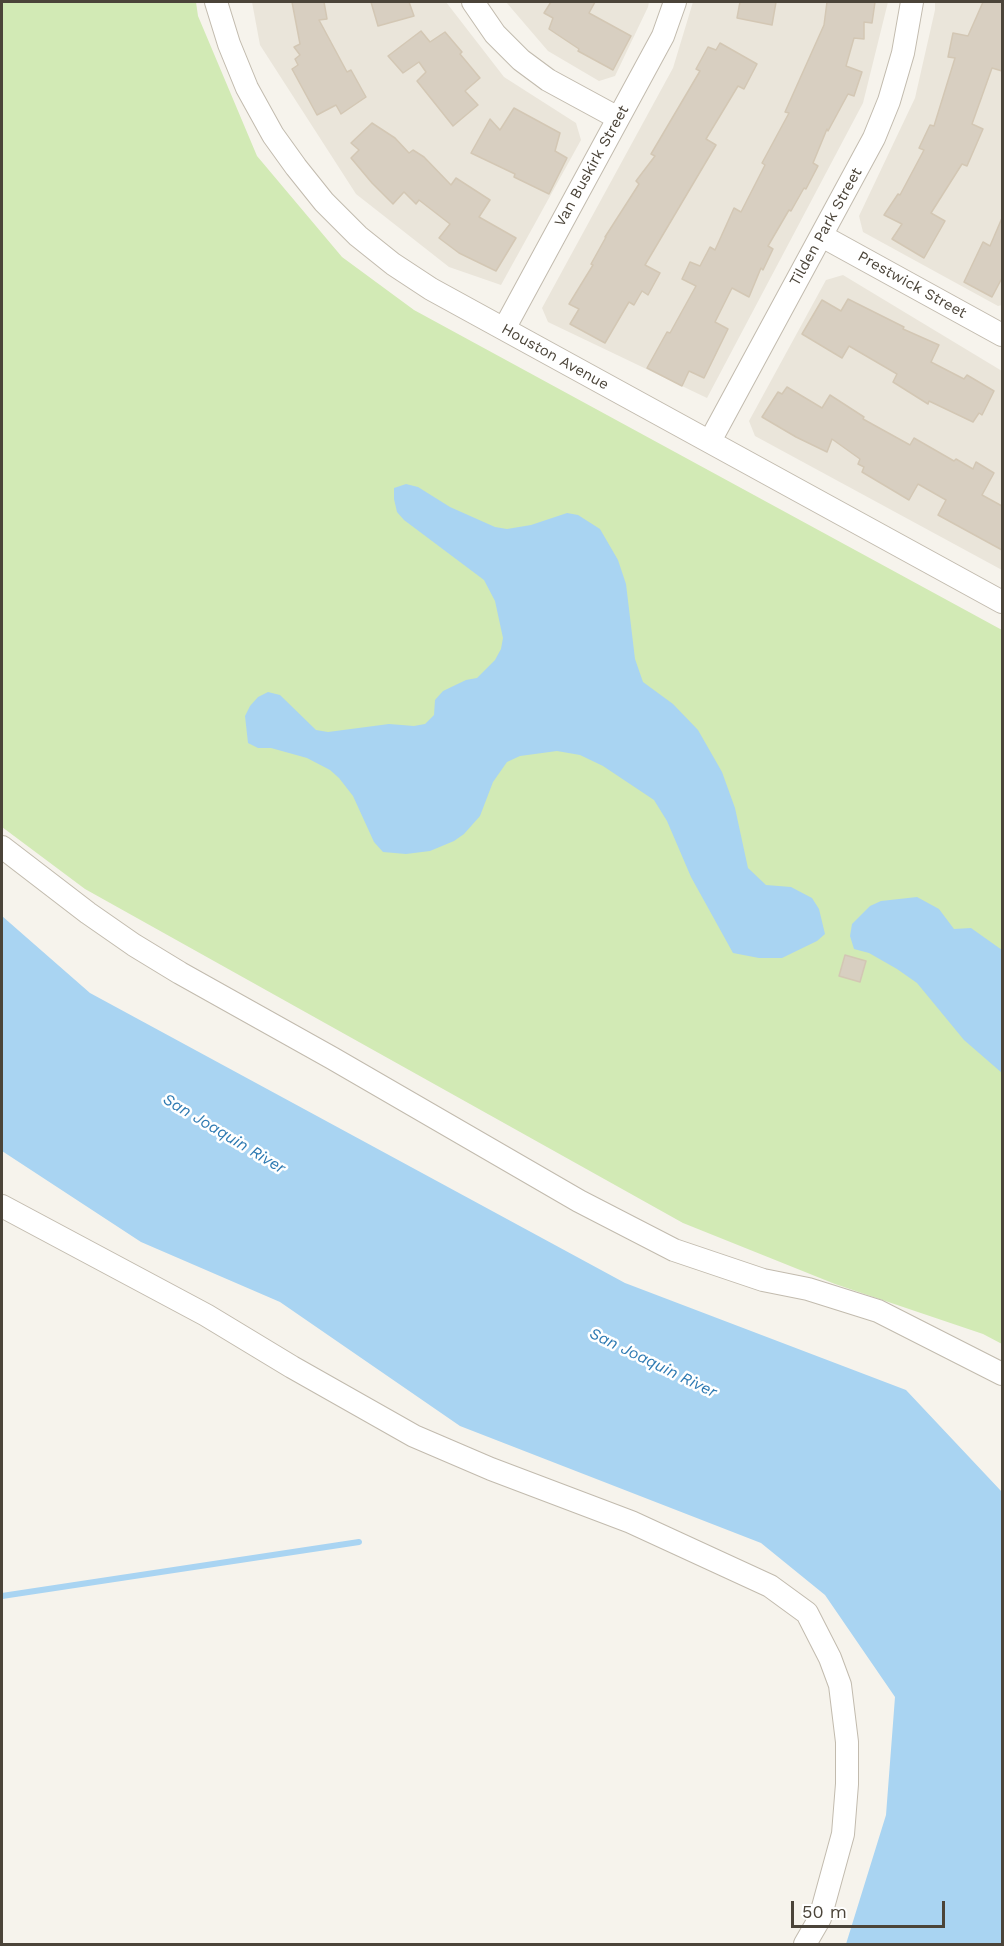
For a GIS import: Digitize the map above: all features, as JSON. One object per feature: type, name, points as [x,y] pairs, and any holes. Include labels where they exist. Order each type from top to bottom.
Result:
[{"type":"street","name":"Houston Avenue","points":[[216,2],[229,44],[252,97],[273,135],[324,202],[358,236],[393,264],[431,289],[1002,602]]},
{"type":"street","points":[[472,2],[495,34],[521,60],[548,80],[618,118]]},
{"type":"street","name":"Van Buskirk Street","points":[[504,329],[663,36],[675,2]]},
{"type":"street","name":"Tilden Park Street","points":[[710,441],[864,158],[889,101],[903,53],[912,2]]},
{"type":"street","name":"Prestwick Street","points":[[822,236],[1002,335]]},
{"type":"street","points":[[2,847],[88,913],[180,973],[579,1201],[674,1250],[763,1280],[820,1293],[878,1311],[1002,1374]]},
{"type":"street","points":[[2,1206],[206,1316],[414,1436],[491,1469],[631,1522],[770,1586],[807,1613],[830,1658],[840,1685],[847,1742],[848,1785],[843,1834],[820,1918],[805,1944]]},
{"type":"shaded area","points":[[252,2],[446,2],[504,77],[576,123],[581,140],[501,285],[449,267],[356,194],[260,45]]},
{"type":"shaded area","points":[[506,2],[649,2],[615,76],[599,81],[548,51]]},
{"type":"shaded area","points":[[693,2],[888,2],[863,103],[707,398],[548,322],[542,308],[673,68]]},
{"type":"shaded area","points":[[935,2],[1002,2],[1002,305],[998,306],[863,232],[859,216],[915,98]]},
{"type":"shaded area","points":[[843,275],[1002,371],[1002,570],[755,436],[749,421],[826,280]]},
{"type":"green space","points":[[2,2],[196,2],[198,16],[257,156],[342,257],[414,310],[1002,630],[1002,1344],[983,1334],[835,1284],[683,1223],[85,889],[2,827]]},
{"type":"water","points":[[406,484],[418,487],[450,507],[495,527],[507,529],[531,525],[567,513],[578,515],[600,529],[618,560],[626,584],[635,659],[643,682],[673,704],[698,730],[722,772],[735,808],[748,868],[766,885],[791,887],[812,898],[819,909],[825,934],[817,941],[782,958],[759,958],[733,953],[691,877],[667,821],[654,800],[603,766],[580,755],[557,751],[520,756],[507,762],[493,782],[480,816],[464,834],[430,851],[406,854],[383,852],[374,842],[353,796],[330,770],[307,758],[271,748],[258,748],[248,743],[245,716],[258,697],[268,692],[280,695],[316,730],[328,732],[389,724],[414,726],[425,724],[434,715],[435,700],[443,691],[466,680],[477,678],[495,660],[501,649],[503,638],[495,601],[484,580],[404,520],[397,512],[394,488]]},
{"type":"water","points":[[917,897],[939,909],[954,929],[971,928],[1002,950],[1002,1073],[964,1040],[917,983],[869,953],[854,949],[850,936],[852,924],[870,906],[881,901]]},
{"type":"water","name":"San Joaquin River","points":[[2,916],[90,993],[625,1283],[906,1390],[1002,1492],[1002,1944],[846,1944],[886,1815],[895,1697],[825,1595],[761,1543],[460,1426],[280,1302],[141,1242],[2,1151]]},
{"type":"building","points":[[292,2],[324,2],[327,19],[319,20],[347,72],[351,70],[366,97],[341,114],[336,105],[317,115],[292,69],[298,65],[295,59],[300,55],[294,47],[300,44]]},
{"type":"building","points":[[371,2],[409,2],[414,16],[378,26]]},
{"type":"building","points":[[551,2],[595,2],[589,13],[631,36],[613,70],[578,51],[579,49],[549,29],[553,18],[544,13]]},
{"type":"building","points":[[740,2],[776,2],[772,25],[737,18]]},
{"type":"building","points":[[827,2],[875,2],[872,23],[864,22],[864,39],[854,38],[846,66],[862,72],[854,96],[848,94],[828,131],[827,129],[813,163],[818,166],[806,189],[804,188],[791,211],[789,210],[768,246],[773,249],[763,270],[761,268],[749,297],[732,288],[715,322],[728,329],[704,378],[689,371],[682,386],[647,368],[696,286],[682,279],[690,262],[700,266],[710,247],[715,250],[734,208],[741,212],[765,165],[762,163],[789,113],[785,112],[824,25]]},
{"type":"building","points":[[983,2],[1002,2],[1002,71],[992,68],[972,124],[983,129],[967,166],[962,164],[931,213],[945,221],[924,258],[892,239],[902,224],[884,215],[898,194],[900,195],[924,150],[919,148],[930,125],[934,126],[955,58],[948,57],[953,33],[968,36]]},
{"type":"building","points":[[421,31],[430,42],[445,32],[480,78],[465,91],[478,105],[453,126],[417,81],[426,72],[419,62],[403,73],[388,56]]},
{"type":"building","points":[[720,43],[757,64],[744,89],[738,86],[706,139],[716,145],[645,265],[660,273],[648,295],[642,291],[634,305],[629,302],[605,343],[570,324],[579,309],[569,304],[593,265],[591,264],[605,237],[639,184],[636,181],[655,156],[651,154],[700,71],[696,69],[708,47],[716,50]]},
{"type":"building","points":[[514,108],[560,133],[555,151],[567,158],[549,194],[514,177],[515,174],[471,153],[490,119],[500,130]]},
{"type":"building","points":[[372,123],[395,138],[409,153],[413,150],[424,157],[451,185],[456,178],[490,200],[479,217],[516,238],[496,271],[459,253],[439,238],[450,224],[419,200],[416,204],[404,192],[393,204],[351,158],[359,150],[351,143]]},
{"type":"building","points":[[1002,218],[1002,278],[992,297],[964,282],[983,242],[990,246]]},
{"type":"building","points":[[848,299],[904,327],[903,329],[939,345],[931,362],[964,379],[967,375],[994,391],[982,415],[979,413],[973,422],[929,401],[928,404],[893,382],[897,374],[849,346],[842,358],[802,334],[822,300],[841,311]]},
{"type":"building","points":[[787,387],[822,408],[830,395],[864,417],[863,419],[910,445],[914,438],[954,461],[956,459],[973,469],[976,462],[994,473],[982,495],[1002,506],[1002,550],[938,515],[946,500],[918,484],[909,500],[862,472],[864,467],[858,464],[860,459],[832,439],[827,452],[762,417],[778,392],[782,394]]},
{"type":"building","points":[[845,955],[866,961],[860,982],[839,976]]},
{"type":"waterway","points":[[2,1596],[359,1542]]}]
